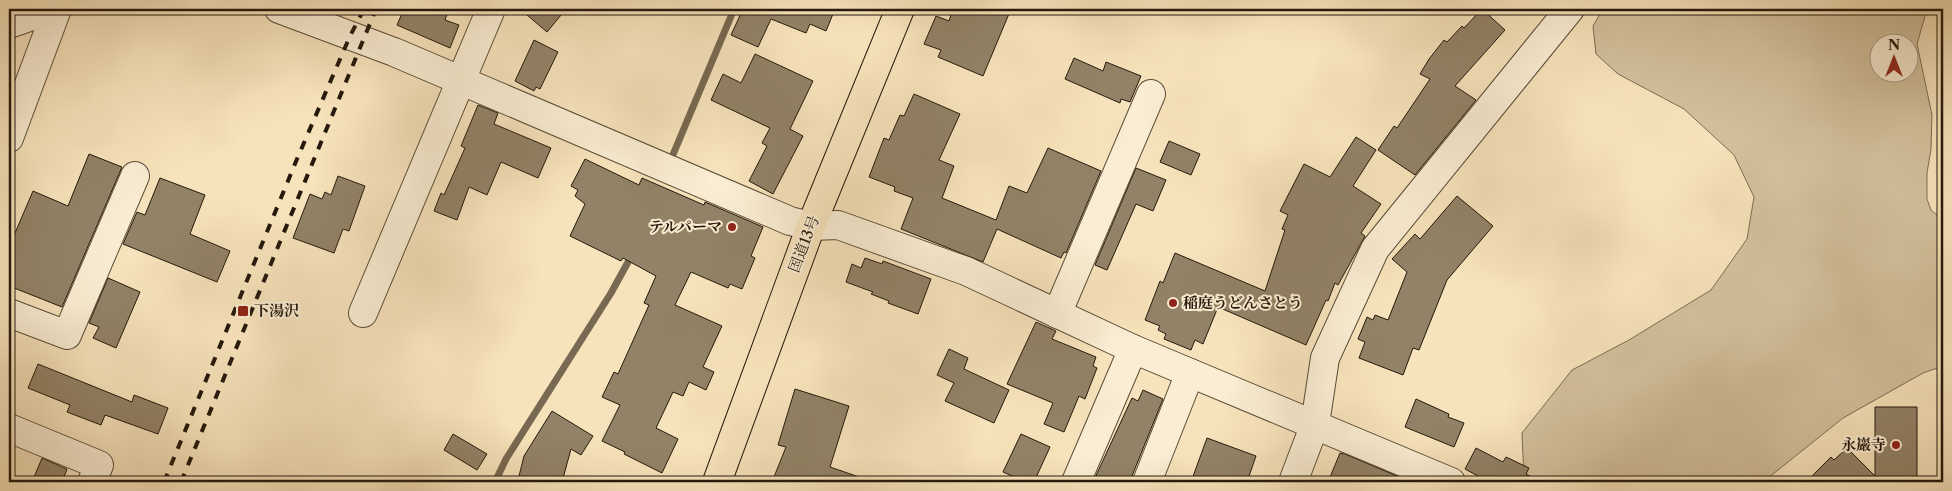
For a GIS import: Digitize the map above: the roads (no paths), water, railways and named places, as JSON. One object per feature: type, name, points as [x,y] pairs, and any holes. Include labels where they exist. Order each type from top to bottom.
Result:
[{"type":"highway","name":"国道13号","points":[[717,482],[810,226],[900,9]]},
{"type":"street","points":[[9,24],[52,9]]},
{"type":"street","points":[[9,138],[57,9]]},
{"type":"street","points":[[279,9],[394,52],[790,221],[810,226],[838,225],[966,271],[1133,349],[1451,482]]},
{"type":"street","points":[[364,313],[491,9]]},
{"type":"street","points":[[1293,482],[1315,424],[1325,358],[1375,249],[1570,9]]},
{"type":"street","points":[[1057,314],[1151,94]]},
{"type":"street","points":[[9,313],[67,335],[135,176]]},
{"type":"street","points":[[1076,482],[1133,349]]},
{"type":"street","points":[[1147,482],[1190,373]]},
{"type":"street","points":[[9,428],[99,465],[92,482]]},
{"type":"waterway","points":[[672,157],[734,9]]},
{"type":"waterway","points":[[495,482],[506,459],[611,293],[633,253]]},
{"type":"railway","points":[[164,482],[297,159],[350,36],[364,9]]},
{"type":"railway","points":[[181,482],[376,9]]},
{"type":"place","name":"テルパーマ","points":[[732,227]]},
{"type":"place","name":"稲庭うどんさとう","points":[[1173,303]]},
{"type":"place","name":"下湯沢","points":[[243,311]]},
{"type":"place","name":"永巖寺","points":[[1896,445]]}]
